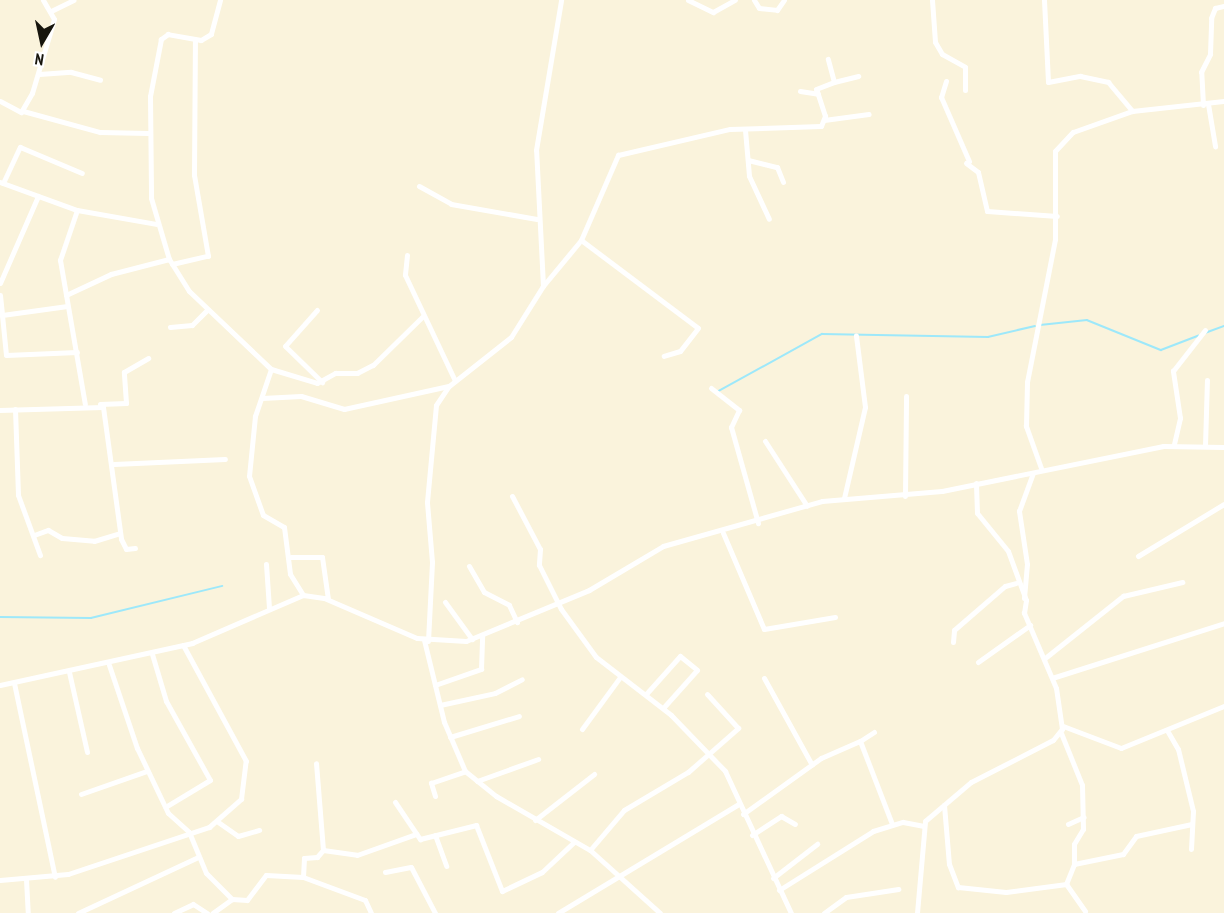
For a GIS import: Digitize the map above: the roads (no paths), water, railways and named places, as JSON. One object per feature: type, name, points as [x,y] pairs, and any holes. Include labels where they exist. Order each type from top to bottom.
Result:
[{"type":"street","points":[[23,111],[39,74],[54,18],[43,0]]},
{"type":"street","points":[[51,11],[74,0]]},
{"type":"street","points":[[220,0],[217,24],[195,40],[168,34],[160,39],[148,133],[156,224],[170,262],[206,311],[271,369],[322,382],[335,373],[367,370],[423,316]]},
{"type":"street","points":[[543,286],[537,219],[538,129],[561,0]]},
{"type":"street","points":[[688,0],[713,12],[735,0]]},
{"type":"street","points":[[754,0],[759,8],[777,10],[784,0]]},
{"type":"street","points":[[932,0],[935,42],[942,54],[965,67],[965,90]]},
{"type":"street","points":[[1044,0],[1048,82],[1080,76],[1108,82],[1132,111]]},
{"type":"street","points":[[1215,146],[1201,72],[1210,54],[1211,18],[1215,9],[1224,6]]},
{"type":"street","points":[[66,295],[111,274],[208,256],[194,175],[195,40]]},
{"type":"street","points":[[828,59],[834,82]]},
{"type":"street","points":[[39,74],[71,72],[100,80]]},
{"type":"street","points":[[824,120],[818,86],[858,76]]},
{"type":"street","points":[[946,81],[941,97],[968,162],[978,172],[987,211],[1057,216]]},
{"type":"street","points":[[800,91],[818,94]]},
{"type":"street","points":[[0,101],[23,111],[100,132],[148,133]]},
{"type":"street","points":[[1041,468],[1026,426],[1027,382],[1057,216],[1055,151],[1073,132],[1132,111],[1224,101]]},
{"type":"street","points":[[660,913],[620,874],[590,850],[535,820],[465,771],[450,737],[435,685],[426,640],[432,562],[428,496],[434,470],[436,405],[449,386],[506,343],[543,286],[581,240],[618,154],[655,142],[676,144],[703,134],[815,127],[824,120],[869,114]]},
{"type":"street","points":[[745,130],[747,158],[769,219]]},
{"type":"street","points":[[82,173],[20,147],[1,182],[77,210],[156,224]]},
{"type":"street","points":[[747,158],[751,164],[777,167],[783,182]]},
{"type":"street","points":[[419,186],[451,204],[537,219]]},
{"type":"street","points":[[0,283],[38,196]]},
{"type":"street","points":[[77,210],[72,233],[60,260],[85,404]]},
{"type":"street","points":[[581,240],[698,328],[681,351],[664,356]]},
{"type":"street","points":[[407,255],[405,274],[455,381]]},
{"type":"street","points":[[0,295],[6,356],[77,352]]},
{"type":"street","points":[[2,315],[68,306]]},
{"type":"street","points":[[317,310],[285,346],[322,382]]},
{"type":"street","points":[[171,327],[192,325],[206,311]]},
{"type":"street","points":[[1174,444],[1180,418],[1173,371],[1205,330]]},
{"type":"street","points":[[844,498],[866,407],[856,336]]},
{"type":"street","points":[[0,410],[126,403],[124,372],[148,358]]},
{"type":"street","points":[[271,369],[253,423],[251,487],[264,515],[284,527],[291,557],[290,574],[303,595]]},
{"type":"street","points":[[1205,446],[1207,380]]},
{"type":"street","points":[[262,398],[302,396],[344,409],[449,386]]},
{"type":"street","points":[[711,388],[739,410],[731,427],[758,523]]},
{"type":"street","points":[[905,496],[906,396]]},
{"type":"street","points":[[100,404],[114,464],[123,546],[135,548]]},
{"type":"street","points":[[15,409],[18,495],[40,555]]},
{"type":"street","points":[[765,441],[807,506]]},
{"type":"street","points":[[0,685],[109,665],[183,645],[303,595],[328,599],[426,640],[472,639],[517,622],[557,601],[618,575],[663,546],[723,533],[807,506],[844,498],[905,496],[1022,476],[1041,468],[1174,444],[1224,447]]},
{"type":"street","points":[[114,464],[225,459]]},
{"type":"street","points":[[1024,598],[1027,564],[1019,511],[1033,473]]},
{"type":"street","points":[[1022,476],[1028,484]]},
{"type":"street","points":[[976,483],[977,513],[1006,547],[1016,584],[1024,598],[1030,625],[1052,678],[1063,726],[1061,733],[1082,782],[1084,817],[1074,844],[1074,864],[1066,884]]},
{"type":"street","points":[[512,496],[540,549],[538,565],[557,601],[600,662],[646,694],[713,754],[791,913]]},
{"type":"street","points":[[1138,556],[1224,504]]},
{"type":"street","points":[[34,535],[48,530],[62,538],[94,542],[120,532]]},
{"type":"street","points":[[723,533],[764,628],[835,617]]},
{"type":"street","points":[[291,557],[322,557],[328,599]]},
{"type":"street","points":[[266,564],[269,608]]},
{"type":"street","points":[[470,566],[484,592],[509,605],[517,622]]},
{"type":"street","points":[[1045,658],[1123,596],[1182,582]]},
{"type":"street","points":[[953,642],[954,630],[1005,586],[1016,584]]},
{"type":"street","points":[[445,602],[472,639]]},
{"type":"street","points":[[1052,678],[1224,623]]},
{"type":"street","points":[[978,662],[1030,625]]},
{"type":"street","points":[[435,685],[481,669],[482,636]]},
{"type":"street","points":[[0,880],[55,877],[218,822],[244,793],[246,761],[183,645]]},
{"type":"street","points":[[152,654],[172,713],[210,780],[165,807]]},
{"type":"street","points":[[646,694],[680,656],[689,663],[697,670],[663,708]]},
{"type":"street","points":[[109,665],[147,771],[165,807],[189,832],[198,857],[231,899]]},
{"type":"street","points":[[69,672],[87,752]]},
{"type":"street","points":[[582,729],[620,677]]},
{"type":"street","points":[[764,678],[812,765]]},
{"type":"street","points":[[440,705],[495,693],[522,679]]},
{"type":"street","points":[[14,683],[55,877]]},
{"type":"street","points":[[590,850],[624,810],[713,754],[738,728],[707,693]]},
{"type":"street","points":[[1063,726],[1121,748],[1168,732],[1224,706]]},
{"type":"street","points":[[450,737],[519,716]]},
{"type":"street","points":[[743,814],[812,765],[874,732]]},
{"type":"street","points":[[1168,732],[1178,749],[1192,824],[1191,849]]},
{"type":"street","points":[[917,913],[923,826],[971,782],[1061,733]]},
{"type":"street","points":[[860,741],[892,824]]},
{"type":"street","points":[[477,781],[538,759]]},
{"type":"street","points":[[303,877],[304,858],[317,857],[323,850],[316,763]]},
{"type":"street","points":[[81,794],[147,771]]},
{"type":"street","points":[[435,796],[431,783],[465,771]]},
{"type":"street","points":[[535,820],[594,774]]},
{"type":"street","points":[[395,802],[422,840],[476,825],[494,878],[506,891],[542,872],[574,842]]},
{"type":"street","points":[[558,913],[739,804]]},
{"type":"street","points":[[944,805],[950,864],[958,887],[1006,892],[1066,884]]},
{"type":"street","points":[[752,835],[781,816],[795,824]]},
{"type":"street","points":[[1068,824],[1084,817]]},
{"type":"street","points":[[218,822],[238,836],[258,830]]},
{"type":"street","points":[[779,890],[841,848],[892,824],[923,826]]},
{"type":"street","points":[[1074,864],[1123,854],[1136,836],[1192,824]]},
{"type":"street","points":[[323,850],[357,855],[416,834]]},
{"type":"street","points":[[435,835],[446,866]]},
{"type":"street","points":[[773,878],[817,844]]},
{"type":"street","points":[[78,913],[198,857]]},
{"type":"street","points":[[385,872],[411,867],[435,913]]},
{"type":"street","points":[[213,913],[231,899],[248,900],[266,875],[303,877],[365,900],[371,913]]},
{"type":"street","points":[[26,879],[27,913]]},
{"type":"street","points":[[1066,884],[1085,911]]},
{"type":"street","points":[[824,913],[846,897],[898,889]]},
{"type":"street","points":[[174,913],[193,904],[207,913]]},
{"type":"waterway","points":[[1040,325],[1087,320],[1161,350],[1198,336]]},
{"type":"waterway","points":[[717,392],[822,334],[988,337],[1035,326]]},
{"type":"waterway","points":[[1205,333],[1224,326]]},
{"type":"waterway","points":[[0,617],[91,618],[222,586]]}]
